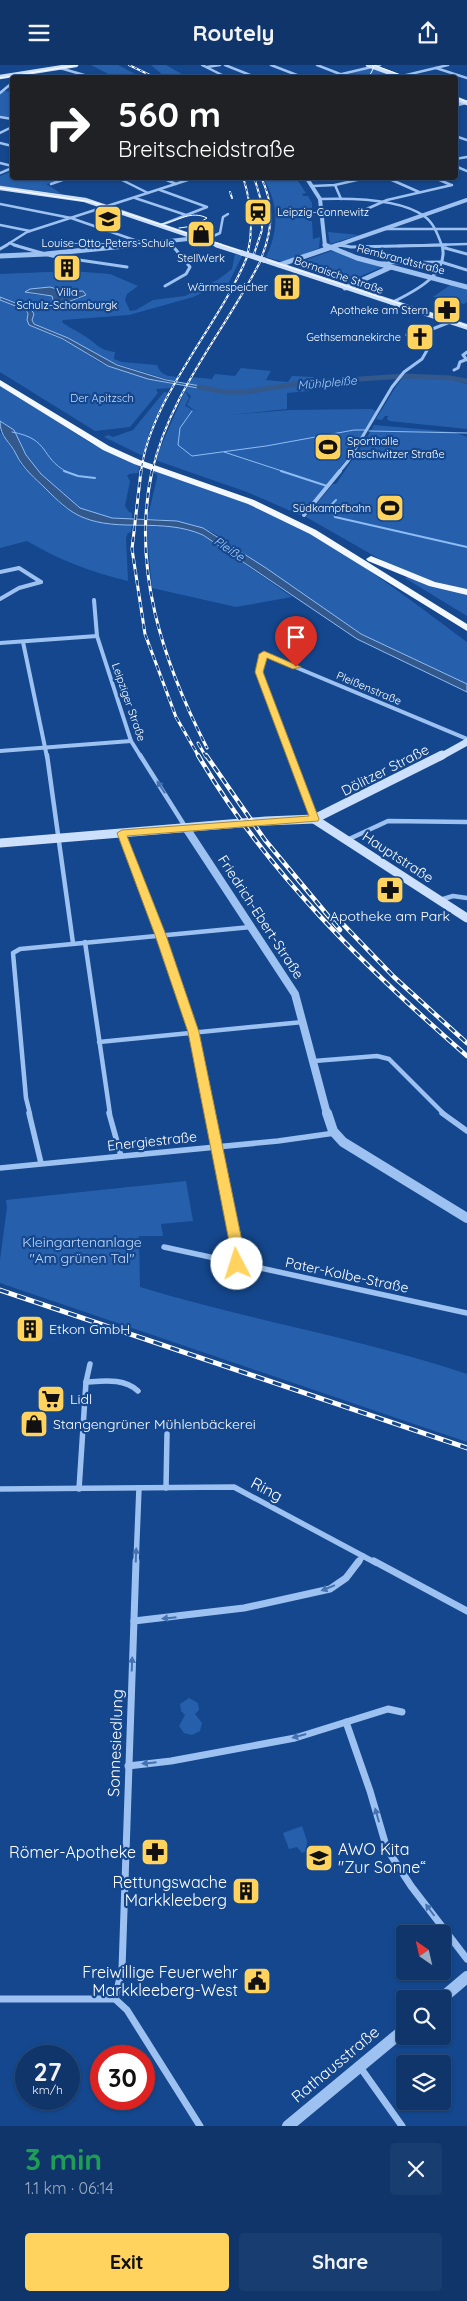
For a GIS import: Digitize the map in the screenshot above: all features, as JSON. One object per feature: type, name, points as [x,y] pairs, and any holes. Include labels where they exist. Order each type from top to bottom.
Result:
[{"type":"highway","points":[[0,375],[91,433],[120,448],[274,506],[320,529],[467,619]]},
{"type":"highway","points":[[0,382],[106,448],[137,462],[280,515],[332,543],[467,628]]},
{"type":"highway","points":[[370,558],[432,584],[467,592]]},
{"type":"highway","points":[[412,593],[427,609],[467,638]]},
{"type":"main road","points":[[23,75],[76,65]]},
{"type":"main road","points":[[375,65],[398,75]]},
{"type":"main road","name":"Bornaische Straße","points":[[0,188],[75,198],[106,207],[390,303],[467,327]]},
{"type":"main road","points":[[454,323],[465,319]]},
{"type":"main road","name":"Dölitzer Straße","points":[[0,843],[314,819],[330,813],[467,740]]},
{"type":"main road","points":[[330,813],[328,822],[331,830]]},
{"type":"main road","name":"Hauptstraße","points":[[314,819],[467,918]]},
{"type":"street","points":[[202,65],[222,75]]},
{"type":"street","points":[[206,67],[220,65]]},
{"type":"street","points":[[225,65],[250,75]]},
{"type":"street","points":[[271,65],[297,75]]},
{"type":"street","points":[[317,65],[341,75],[375,65]]},
{"type":"street","points":[[410,75],[448,65]]},
{"type":"street","points":[[60,68],[84,75]]},
{"type":"street","points":[[435,68],[457,75]]},
{"type":"street","points":[[0,93],[10,85]]},
{"type":"street","points":[[51,184],[62,180]]},
{"type":"street","points":[[122,180],[148,193]]},
{"type":"street","points":[[167,180],[177,184]]},
{"type":"street","points":[[0,249],[31,231],[188,180]]},
{"type":"street","points":[[308,180],[320,199],[324,244],[329,249]]},
{"type":"street","points":[[313,186],[335,185],[357,180]]},
{"type":"street","points":[[392,180],[420,193]]},
{"type":"street","points":[[360,212],[379,203],[452,185],[441,180]]},
{"type":"street","points":[[335,185],[341,199]]},
{"type":"street","points":[[159,190],[207,207],[161,225]]},
{"type":"street","points":[[135,198],[187,215]]},
{"type":"street","points":[[320,199],[379,203],[423,215],[436,230],[444,246],[441,262],[432,278],[412,292],[390,303]]},
{"type":"street","points":[[281,266],[467,200]]},
{"type":"street","points":[[0,204],[71,218],[143,243]]},
{"type":"street","points":[[0,256],[46,254],[218,235],[223,217],[228,214]]},
{"type":"street","points":[[0,225],[31,231]]},
{"type":"street","points":[[386,229],[467,229]]},
{"type":"street","points":[[165,286],[186,274],[190,267],[169,241]]},
{"type":"street","points":[[9,243],[46,254],[127,267]]},
{"type":"street","points":[[340,245],[351,247],[467,244]]},
{"type":"street","points":[[444,246],[467,254]]},
{"type":"street","name":"Rembrandtstraße","points":[[329,249],[467,287]]},
{"type":"street","points":[[376,263],[441,262],[467,270]]},
{"type":"street","points":[[345,287],[390,267]]},
{"type":"street","points":[[407,335],[454,323]]},
{"type":"street","points":[[304,515],[336,478],[403,374],[420,361],[425,354],[430,345],[430,330]]},
{"type":"street","points":[[454,369],[458,368],[460,362],[466,360],[463,355],[467,352]]},
{"type":"street","points":[[0,571],[19,568],[41,582],[19,588],[0,599]]},
{"type":"street","name":"Leipziger Straße","points":[[94,600],[97,636],[131,741],[186,828]]},
{"type":"street","points":[[0,643],[97,636]]},
{"type":"street","points":[[23,642],[46,747],[73,943]]},
{"type":"street","name":"Pleißenstraße","points":[[314,819],[259,672],[264,654],[467,740]]},
{"type":"street","points":[[0,751],[131,741]]},
{"type":"street","points":[[347,840],[383,822],[467,822]]},
{"type":"street","name":"Friedrich-Ebert-Straße","points":[[186,828],[292,989],[303,1022],[329,1120],[335,1133]]},
{"type":"street","points":[[122,833],[160,935],[193,1032],[236,1241],[237,1264]]},
{"type":"street","points":[[440,900],[453,896],[467,898]]},
{"type":"street","points":[[41,1163],[26,1099],[13,953],[73,943],[251,927]]},
{"type":"street","points":[[85,942],[109,1111],[121,1156]]},
{"type":"street","points":[[100,1042],[303,1022]]},
{"type":"street","points":[[314,1061],[377,1056],[389,1059],[436,1109],[467,1131]]},
{"type":"street","points":[[335,1133],[346,1143],[467,1218]]},
{"type":"street","name":"Energiestraße","points":[[0,1168],[335,1133]]},
{"type":"street","name":"Pater-Kolbe-Straße","points":[[164,1247],[467,1313]]},
{"type":"street","points":[[79,1489],[86,1382],[90,1364]]},
{"type":"street","points":[[86,1382],[117,1381],[130,1385],[138,1391]]},
{"type":"street","points":[[166,1488],[167,1434]]},
{"type":"street","name":"Ring","points":[[0,1489],[234,1487],[467,1611]]},
{"type":"street","name":"Sonnesiedlung","points":[[115,1999],[122,1969],[139,1488]]},
{"type":"street","points":[[134,1621],[244,1608],[330,1589],[346,1578],[363,1556]]},
{"type":"street","points":[[128,1766],[222,1754],[294,1738],[388,1709],[402,1712]]},
{"type":"street","points":[[346,1722],[387,1849],[412,1886],[467,1959]]},
{"type":"street","points":[[451,1991],[467,1977]]},
{"type":"street","points":[[0,1999],[115,1999],[126,2010],[200,2126]]},
{"type":"street","name":"Rathausstraße","points":[[288,2126],[396,2037]]},
{"type":"street","points":[[360,2067],[402,2126]]},
{"type":"green space","points":[[91,65],[118,65],[137,75],[110,75]]},
{"type":"green space","points":[[151,65],[166,65],[184,75],[163,75]]},
{"type":"green space","points":[[372,68],[390,75],[341,75]]},
{"type":"green space","points":[[10,92],[10,119],[0,117],[0,93]]},
{"type":"green space","points":[[10,172],[10,180],[61,180],[46,184],[62,194],[0,186],[0,176]]},
{"type":"green space","points":[[264,180],[297,180],[306,193],[302,194],[303,196],[308,196],[312,203],[312,217],[308,218],[308,221],[312,221],[313,239],[320,237],[319,248],[283,262],[266,257],[275,227],[274,207]]},
{"type":"green space","points":[[328,232],[359,235],[330,244]]},
{"type":"green space","points":[[331,251],[382,267],[349,281],[342,282],[292,265]]},
{"type":"green space","name":"Der Apitzsch","points":[[235,254],[242,256],[226,288],[224,287],[226,282],[193,297],[129,315],[63,320],[62,322],[101,348],[115,352],[114,359],[122,362],[157,365],[168,376],[179,377],[176,382],[110,362],[68,338],[34,324],[32,320],[33,312],[0,297],[0,274],[72,271],[110,274],[138,286],[127,294],[125,300],[130,311],[136,310],[153,300],[185,296],[219,279],[232,269]],"holes":[[[54,288],[66,292],[78,291],[83,297],[55,306],[52,296],[29,294]]]},
{"type":"green space","points":[[453,283],[467,287],[467,302],[464,304],[433,297]]},
{"type":"green space","name":"Der Apitzsch","points":[[0,300],[26,310],[29,325],[70,343],[102,364],[175,385],[173,388],[156,389],[158,393],[130,427],[95,431],[0,372]]},
{"type":"green space","points":[[241,368],[271,371],[266,380],[288,382],[292,376],[314,377],[309,391],[287,393],[287,409],[229,415],[289,410],[371,409],[377,411],[346,460],[304,513],[300,515],[247,492],[155,460],[185,391],[189,398],[185,406],[197,412],[187,405],[191,396],[184,390],[191,377],[212,379],[215,374],[235,376]]},
{"type":"green space","points":[[403,377],[449,379],[467,384],[467,429],[389,421],[387,419],[388,416],[385,416],[382,420],[376,419]]},
{"type":"green space","name":"Der Apitzsch","points":[[0,385],[92,444],[140,466],[138,473],[127,476],[130,481],[125,506],[132,513],[132,519],[106,517],[90,513],[64,497],[47,481],[27,457],[11,429],[0,421]]},
{"type":"green space","points":[[164,392],[169,393],[150,430],[143,456],[104,437],[108,435],[113,437],[133,430]]},
{"type":"green space","name":"Südkampfbahn","points":[[374,425],[453,432],[467,437],[467,589],[440,584],[392,566],[306,517],[333,484],[336,484],[363,444],[375,444],[375,440],[366,439]]},
{"type":"green space","points":[[0,432],[15,452],[21,465],[64,507],[82,517],[108,523],[132,525],[131,532],[128,533],[126,538],[128,581],[76,565],[27,541],[0,548]]},
{"type":"green space","points":[[153,470],[238,499],[272,513],[357,562],[467,642],[467,684],[361,634],[214,533],[181,522],[146,519],[146,513],[149,512],[157,478],[157,474],[152,473]]},
{"type":"green space","points":[[146,524],[180,527],[203,535],[292,597],[236,607],[152,588]]},
{"type":"green space","points":[[408,577],[467,594],[467,616],[405,578]]},
{"type":"green space","name":"Kleingartenanlage \"Am grünen Tal\"","points":[[186,1181],[193,1221],[161,1224],[163,1236],[139,1236],[140,1287],[181,1299],[345,1339],[467,1374],[467,1442],[0,1283],[0,1260],[7,1207],[6,1200]]},
{"type":"green space","points":[[189,1698],[198,1703],[199,1710],[195,1714],[202,1723],[200,1731],[192,1735],[184,1733],[179,1726],[185,1715],[181,1711],[180,1704]]},
{"type":"green space","points":[[302,1826],[307,1841],[306,1851],[302,1853],[297,1847],[289,1849],[283,1833]]},
{"type":"water","points":[[50,287],[66,292],[83,291],[86,295],[55,307],[52,296],[25,292],[30,289]]},
{"type":"water","points":[[0,297],[31,309],[34,314],[32,320],[34,324],[68,338],[117,365],[166,380],[212,388],[209,390],[148,379],[108,366],[63,339],[29,325],[26,310],[0,300]]},
{"type":"water","name":"Pleiße","points":[[0,421],[14,430],[26,455],[41,474],[80,508],[112,518],[177,521],[203,528],[266,568],[361,634],[467,684],[467,692],[357,639],[203,535],[172,527],[96,522],[77,515],[59,501],[26,469],[3,435]]},
{"type":"waterway","name":"Mühlpleiße","points":[[199,387],[224,392],[246,392],[302,383],[404,376],[450,378],[467,381]]},
{"type":"waterway","points":[[192,411],[180,428],[178,445],[192,456],[266,446],[354,430],[365,430]]},
{"type":"waterway","points":[[369,431],[467,433]]},
{"type":"waterway","points":[[12,432],[33,439],[58,466],[67,472]]},
{"type":"waterway","points":[[224,452],[285,472]]},
{"type":"waterway","points":[[64,471],[78,476],[95,478]]},
{"type":"waterway","points":[[281,471],[327,486]]},
{"type":"waterway","points":[[336,500],[332,504],[335,517],[467,547]]},
{"type":"tram line","points":[[18,75],[78,65]]},
{"type":"tram line","points":[[370,75],[374,67],[372,65]]},
{"type":"tram line","points":[[374,65],[401,75]]},
{"type":"tram line","points":[[0,78],[10,76]]},
{"type":"tram line","points":[[458,98],[467,102]]},
{"type":"tram line","points":[[0,188],[92,202],[467,326]]},
{"type":"tram line","points":[[162,224],[195,215],[207,218],[194,226],[179,228]]},
{"type":"railway","points":[[129,65],[150,75]]},
{"type":"railway","points":[[244,180],[251,214],[248,252]]},
{"type":"railway","points":[[255,180],[266,218]]},
{"type":"railway","points":[[262,180],[270,206],[270,226],[262,256]]},
{"type":"railway","points":[[230,192],[232,198]]},
{"type":"railway","points":[[254,254],[262,230],[262,211]]},
{"type":"railway","points":[[141,472],[147,444],[157,417],[235,283],[247,257]]},
{"type":"railway","points":[[152,472],[160,443],[184,390],[260,262]]},
{"type":"railway","points":[[141,471],[132,549],[145,634],[176,717],[199,757]]},
{"type":"railway","points":[[152,471],[147,507],[146,543],[149,579],[155,614],[177,682],[207,748]]},
{"type":"railway","points":[[198,743],[206,757]]},
{"type":"railway","points":[[198,755],[225,798],[255,839],[320,916],[355,953],[467,1056]]},
{"type":"railway","points":[[206,755],[265,840],[340,930]]},
{"type":"railway","points":[[339,920],[394,977],[467,1043]]},
{"type":"railway","points":[[0,1290],[467,1448]]},
{"type":"place","name":"Leipzig-Connewitz","points":[[258,212]]},
{"type":"place","name":"Louise-Otto-Peters-Schule","points":[[108,219]]},
{"type":"place","name":"StellWerk","points":[[201,234]]},
{"type":"place","name":"Villa Schulz-Schomburgk","points":[[67,268]]},
{"type":"place","name":"Wärmespeicher","points":[[287,287]]},
{"type":"place","name":"Apotheke am Stern","points":[[447,310]]},
{"type":"place","name":"Gethsemanekirche","points":[[420,337]]},
{"type":"place","name":"Sporthalle Raschwitzer Straße","points":[[328,447]]},
{"type":"place","name":"Südkampfbahn","points":[[390,508]]},
{"type":"place","name":"Apotheke am Park","points":[[390,890]]},
{"type":"place","name":"Etkon GmbH","points":[[30,1329]]},
{"type":"place","name":"Lidl","points":[[51,1399]]},
{"type":"place","name":"Stangengrüner Mühlenbäckerei","points":[[34,1424]]},
{"type":"place","name":"Römer-Apotheke","points":[[155,1852]]},
{"type":"place","name":"AWO Kita \"Zur Sonne“","points":[[319,1858]]},
{"type":"place","name":"Rettungswache Markkleeberg","points":[[246,1891]]},
{"type":"place","name":"Freiwillige Feuerwehr Markkleeberg-West","points":[[257,1981]]},
{"type":"route","points":[[237,1264],[236,1241],[193,1032],[160,935],[122,833],[278,820],[314,819],[259,672],[264,654],[296,667]]}]
